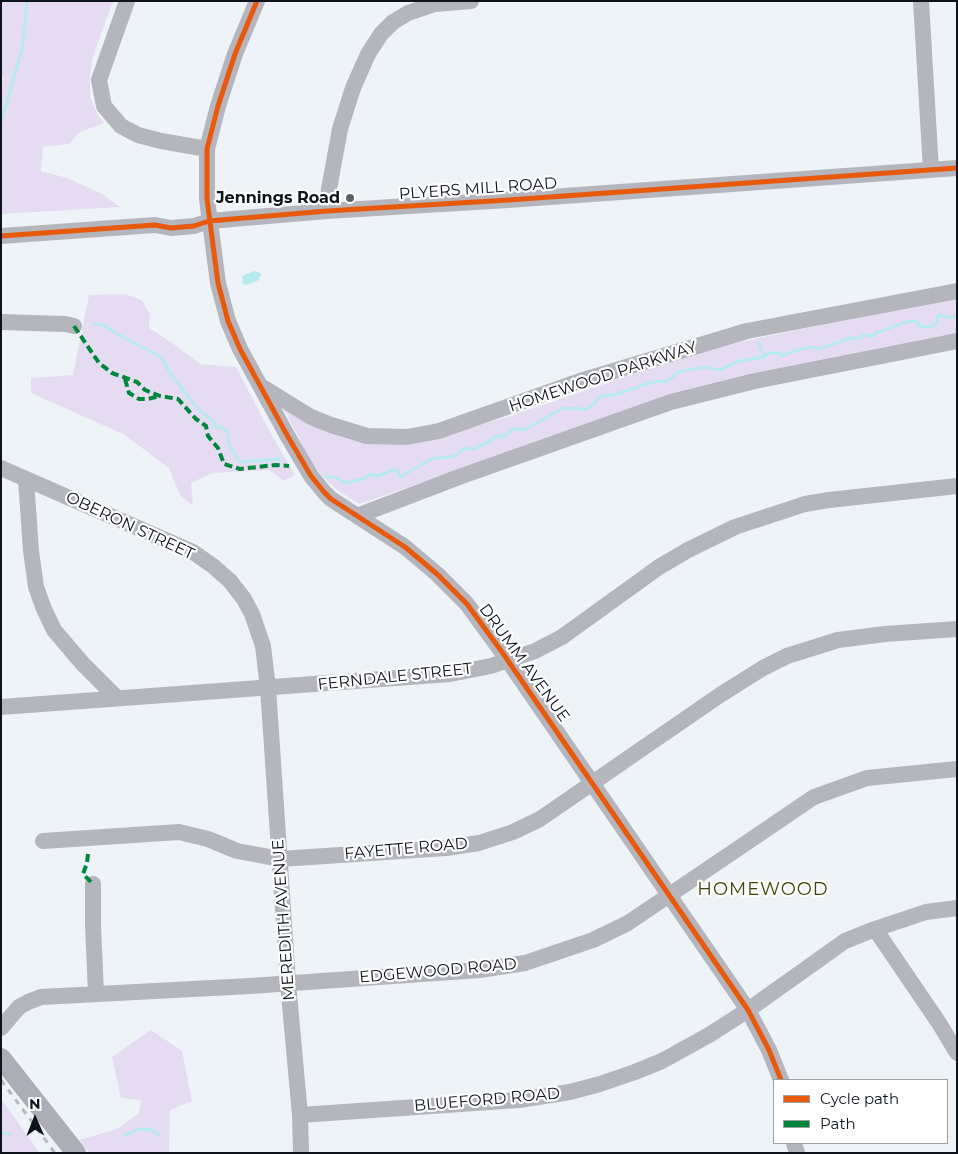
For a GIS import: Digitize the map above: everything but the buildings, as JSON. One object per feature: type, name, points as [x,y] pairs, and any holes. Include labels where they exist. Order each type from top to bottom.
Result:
[{"type":"main road","points":[[1,1058],[76,1153]]},
{"type":"street","points":[[126,1],[99,80],[104,106],[120,126],[138,135],[161,141],[207,148]]},
{"type":"street","name":"DRUMM AVENUE","points":[[257,1],[234,54],[207,148],[207,199],[218,283],[228,321],[240,349],[312,476],[331,499],[405,547],[437,574],[467,604],[594,784],[748,1010],[769,1050],[780,1079]]},
{"type":"street","points":[[327,211],[340,129],[368,54],[381,34],[393,22],[408,13],[435,4],[471,1]]},
{"type":"street","points":[[921,1],[931,170]]},
{"type":"street","name":"PLYERS MILL ROAD","points":[[1,236],[155,225],[170,219],[193,217],[209,221],[327,211],[957,168]]},
{"type":"street","name":"HOMEWOOD PARKWAY","points":[[260,385],[311,417],[331,425],[367,436],[407,437],[439,431],[580,381],[747,332],[957,291]]},
{"type":"street","points":[[1,322],[65,324],[74,326]]},
{"type":"street","points":[[357,516],[459,477],[671,402],[755,381],[957,341]]},
{"type":"street","name":"OBERON STREET","points":[[1,468],[193,552],[213,566],[230,581],[244,599],[252,614],[263,646],[268,688]]},
{"type":"street","points":[[26,479],[31,550],[36,587],[44,609],[54,630],[82,663],[117,698]]},
{"type":"street","name":"FERNDALE STREET","points":[[1,707],[450,674],[491,666],[536,651],[562,637],[659,567],[688,550],[735,527],[805,504],[957,486]]},
{"type":"street","name":"FAYETTE ROAD","points":[[43,841],[179,832],[208,839],[237,851],[280,859],[446,848],[479,843],[513,832],[540,819],[594,784],[720,695],[763,668],[788,656],[838,640],[957,628]]},
{"type":"street","name":"MEREDITH AVENUE","points":[[268,688],[288,983],[300,1115],[301,1153]]},
{"type":"street","name":"EDGEWOOD ROAD","points":[[1,1028],[19,1007],[40,997],[162,992],[472,970],[526,963],[593,940],[626,924],[814,797],[867,778],[957,769]]},
{"type":"street","points":[[93,884],[96,994]]},
{"type":"street","name":"BLUEFORD ROAD","points":[[300,1115],[518,1100],[570,1092],[635,1072],[709,1035],[845,942],[875,929],[926,912],[957,908]]},
{"type":"street","points":[[875,929],[939,1023],[957,1053]]},
{"type":"shaded area","points":[[1,1],[113,1],[93,56],[90,75],[90,97],[104,123],[80,132],[69,144],[43,147],[41,171],[67,178],[102,194],[120,207],[1,214],[1,84],[4,79],[1,77]]},
{"type":"shaded area","points":[[125,294],[142,300],[150,315],[149,328],[200,364],[236,367],[295,475],[284,481],[269,470],[212,473],[191,483],[193,506],[180,495],[169,468],[123,434],[31,393],[31,378],[73,375],[89,295]]},
{"type":"shaded area","points":[[957,297],[957,337],[770,374],[499,456],[359,504],[337,490],[321,475],[308,456],[284,409],[419,442],[508,417],[676,359],[735,343]]},
{"type":"shaded area","points":[[151,1030],[182,1051],[192,1101],[170,1110],[169,1153],[90,1153],[79,1140],[117,1129],[139,1113],[141,1100],[121,1098],[112,1057]]},
{"type":"shaded area","points":[[1,1099],[40,1153],[1,1153]]},
{"type":"water","points":[[254,271],[259,272],[262,276],[259,277],[259,280],[247,285],[243,284],[242,276]]},
{"type":"waterway","points":[[1,122],[22,50],[27,1]]},
{"type":"waterway","points":[[326,477],[335,477],[346,483],[366,478],[371,474],[378,476],[396,469],[401,477],[431,459],[455,456],[462,450],[475,449],[496,436],[500,437],[513,429],[524,430],[564,408],[587,409],[601,396],[614,395],[652,382],[667,381],[679,372],[705,367],[719,370],[740,361],[764,357],[769,353],[779,353],[782,356],[811,347],[820,349],[851,338],[859,338],[864,335],[874,336],[877,332],[907,322],[917,321],[920,326],[934,326],[939,315],[951,318],[957,315]]},
{"type":"waterway","points":[[95,324],[104,325],[161,357],[170,373],[198,409],[214,422],[216,428],[222,427],[228,432],[229,445],[240,462],[279,459]]},
{"type":"waterway","points":[[759,343],[764,357]]},
{"type":"waterway","points":[[126,1135],[139,1129],[152,1130],[159,1135]]},
{"type":"waterway","points":[[1,1133],[10,1134]]},
{"type":"railway","points":[[1,1080],[55,1153]]},
{"type":"marked path","points":[[74,326],[99,363],[112,373],[137,382],[145,390],[160,396],[178,399],[196,419],[206,426],[208,436],[218,448],[224,464],[240,469],[275,465],[289,466]]},
{"type":"marked path","points":[[125,379],[129,393],[139,399],[160,396]]},
{"type":"marked path","points":[[88,854],[83,874],[93,884]]},
{"type":"cycle path","points":[[257,1],[235,54],[218,106],[207,149],[207,199],[218,283],[228,321],[240,349],[311,476],[324,492],[331,499],[405,547],[437,574],[467,604],[748,1010],[769,1050],[781,1079]]},
{"type":"cycle path","points":[[1,236],[155,225],[171,228],[194,226],[209,221],[327,211],[957,168]]},
{"type":"place","name":"Jennings Road","points":[[350,198]]},
{"type":"district","name":"HOMEWOOD","points":[[763,890]]}]
